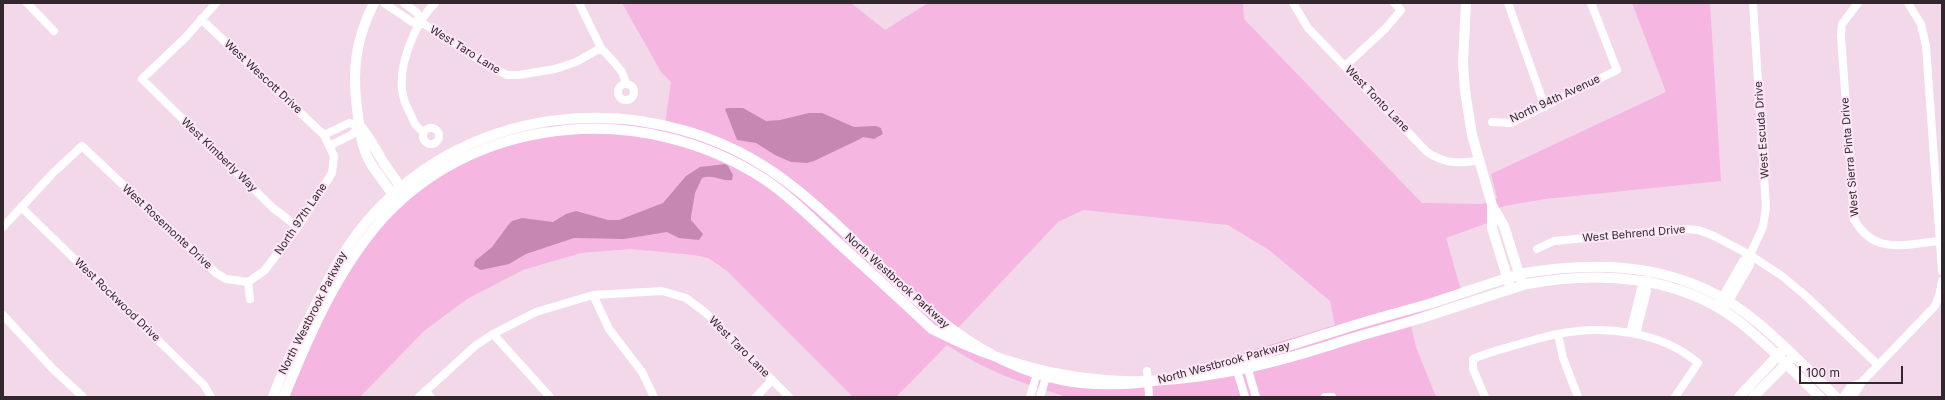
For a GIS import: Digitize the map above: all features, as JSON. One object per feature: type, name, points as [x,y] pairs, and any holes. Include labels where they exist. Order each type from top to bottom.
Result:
[{"type":"street","points":[[26,3],[54,31]]},
{"type":"street","points":[[201,19],[216,3]]},
{"type":"street","points":[[329,146],[353,134],[359,125],[354,90],[354,67],[359,41],[374,3]]},
{"type":"street","name":"West Taro Lane","points":[[384,3],[412,22],[421,22]]},
{"type":"street","name":"West Taro Lane","points":[[404,3],[417,13],[421,22],[485,64],[507,75],[519,75],[555,69],[576,62],[601,48]]},
{"type":"street","points":[[424,132],[416,127],[405,101],[402,89],[404,62],[412,38],[427,11],[435,3]]},
{"type":"street","points":[[579,3],[601,48],[622,72],[626,83]]},
{"type":"street","name":"West Tonto Lane","points":[[1293,3],[1308,28],[1427,152],[1437,158],[1456,163],[1480,160]]},
{"type":"street","points":[[1345,66],[1385,29],[1401,10],[1394,3]]},
{"type":"street","points":[[1466,3],[1463,63],[1465,91],[1472,135],[1492,205],[1504,226],[1522,285]]},
{"type":"street","points":[[1508,3],[1545,107]]},
{"type":"street","name":"North 94th Avenue","points":[[1492,122],[1511,123],[1616,70],[1590,3]]},
{"type":"street","name":"West Escuda Drive","points":[[1722,304],[1750,265],[1750,255],[1763,227],[1766,207],[1753,3]]},
{"type":"street","name":"West Sierra Pinta Drive","points":[[1858,3],[1842,24],[1841,34],[1854,219],[1861,232],[1872,240],[1883,245],[1940,241]]},
{"type":"street","points":[[1908,3],[1922,24],[1926,46],[1942,271]]},
{"type":"street","name":"West Kimberly Way","points":[[201,19],[186,37],[142,79],[273,208],[298,227]]},
{"type":"street","name":"West Wescott Drive","points":[[201,19],[324,135]]},
{"type":"street","name":"North Westbrook Parkway","points":[[273,397],[282,371],[339,259],[365,224],[397,191],[431,165],[492,135],[529,124],[563,118],[621,118],[645,121],[684,130],[732,148],[769,169],[789,183],[934,316],[962,338],[1000,359],[1042,375],[1085,383],[1148,383],[1190,374],[1245,359],[1519,274],[1545,269],[1598,265],[1622,266],[1650,271],[1696,286],[1722,304],[1756,322],[1836,397]]},
{"type":"street","points":[[324,135],[349,123],[359,125],[368,134],[397,191],[404,198]]},
{"type":"street","name":"North Westbrook Parkway","points":[[284,397],[306,345],[346,266],[371,233],[404,198],[434,176],[463,159],[499,144],[522,137],[564,129],[620,129],[644,132],[681,140],[727,158],[782,192],[932,329],[955,347],[985,364]]},
{"type":"street","name":"North 97th Lane","points":[[248,282],[264,271],[298,227],[332,172],[334,156],[324,135]]},
{"type":"street","name":"West Rosemonte Drive","points":[[21,207],[82,146],[216,273],[226,279],[248,282]]},
{"type":"street","points":[[1492,205],[1492,228],[1511,289]]},
{"type":"street","points":[[3,227],[21,207]]},
{"type":"street","name":"West Rockwood Drive","points":[[21,207],[204,385],[210,396]]},
{"type":"street","name":"West Behrend Drive","points":[[1537,249],[1554,241],[1684,229],[1698,230],[1712,235],[1750,255],[1782,276],[1806,296],[1878,365]]},
{"type":"street","points":[[837,241],[845,233]]},
{"type":"street","points":[[1633,333],[1641,289],[1646,282],[1650,271]]},
{"type":"street","name":"North Westbrook Parkway","points":[[1172,390],[1248,370],[1522,285],[1546,281],[1621,277],[1673,289],[1722,304],[1820,397]]},
{"type":"street","points":[[1843,397],[1851,386],[1860,383],[1935,306],[1942,281]]},
{"type":"street","points":[[248,282],[250,299]]},
{"type":"street","name":"West Taro Lane","points":[[425,395],[459,359],[493,334],[536,312],[593,295],[662,291],[686,298],[706,313],[789,397]]},
{"type":"street","points":[[902,301],[910,293]]},
{"type":"street","points":[[593,295],[609,329],[642,372],[654,397]]},
{"type":"street","points":[[3,315],[52,368],[83,397]]},
{"type":"street","points":[[1485,397],[1473,370],[1473,360],[1488,353],[1558,334],[1590,330],[1633,333],[1687,354],[1698,363],[1675,397]]},
{"type":"street","points":[[493,334],[550,397]]},
{"type":"street","points":[[1558,334],[1563,358],[1578,397]]},
{"type":"street","points":[[955,347],[962,338]]},
{"type":"street","points":[[1739,397],[1785,348]]},
{"type":"street","points":[[1752,397],[1794,356]]},
{"type":"street","points":[[1245,359],[1256,397]]},
{"type":"street","points":[[1234,362],[1245,397]]},
{"type":"street","points":[[1148,371],[1148,383],[1154,393]]},
{"type":"street","points":[[1040,397],[1039,386],[1042,375]]},
{"type":"street","name":"West Taro Lane","points":[[756,397],[772,380]]},
{"type":"street","points":[[1024,380],[1039,386],[1056,390]]},
{"type":"street","points":[[1852,397],[1858,390],[1860,383]]},
{"type":"street","points":[[1030,397],[1039,386]]},
{"type":"street","name":"North Westbrook Parkway","points":[[1135,394],[1154,393]]},
{"type":"shaded area","points":[[622,3],[851,3],[885,30],[928,3],[1243,3],[1244,19],[1422,203],[1482,204],[1497,198],[1491,174],[1666,92],[1632,3],[1710,3],[1721,181],[1545,199],[1504,206],[1499,208],[1490,222],[1446,238],[1463,297],[1409,317],[1416,347],[1436,397],[1064,396],[1018,381],[990,369],[947,345],[896,397],[853,397],[726,270],[708,258],[694,255],[631,249],[581,253],[523,270],[467,299],[424,331],[360,397],[280,397],[325,294],[370,225],[400,193],[496,141],[550,126],[628,124],[664,131],[671,82],[661,72]],"holes":[[[1083,210],[1228,225],[1269,250],[1330,301],[1335,325],[1181,372],[1137,379],[1045,370],[981,345],[958,328],[1058,222]]]},
{"type":"shaded area","points":[[743,108],[766,121],[780,120],[809,113],[822,113],[854,127],[876,126],[881,128],[883,134],[874,139],[863,137],[814,161],[807,163],[791,162],[775,155],[756,143],[737,140],[725,109]]},
{"type":"shaded area","points":[[725,164],[728,166],[733,175],[732,180],[710,177],[702,178],[695,193],[691,220],[703,234],[699,240],[679,238],[667,232],[624,239],[574,238],[526,254],[509,264],[481,270],[474,266],[475,261],[492,247],[512,221],[522,218],[553,222],[566,214],[576,211],[608,220],[619,220],[663,203],[686,176],[700,167]]}]
